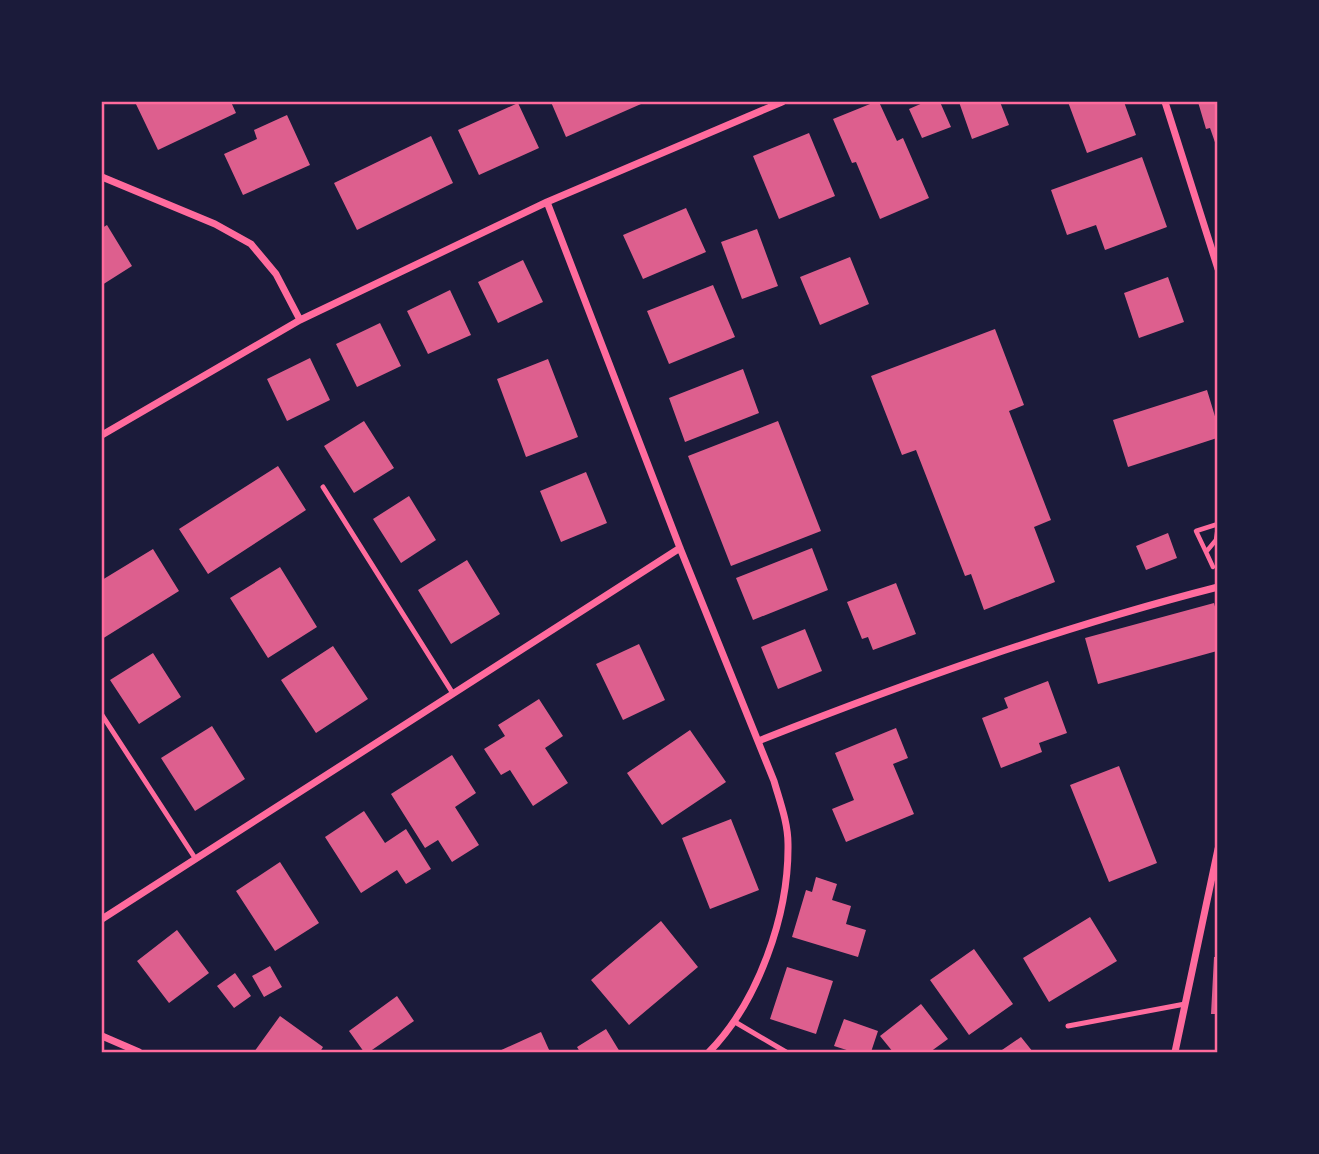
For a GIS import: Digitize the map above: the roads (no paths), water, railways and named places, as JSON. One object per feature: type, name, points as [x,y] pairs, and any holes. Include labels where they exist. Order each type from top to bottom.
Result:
[{"type":"street","points":[[102,435],[300,320],[547,202],[782,102]]},
{"type":"street","points":[[1165,102],[1217,269]]},
{"type":"street","points":[[102,177],[215,224],[251,244],[276,274],[300,320]]},
{"type":"street","points":[[547,202],[680,548],[774,781],[784,814],[788,844],[786,878],[768,953],[755,986],[735,1022],[709,1052]]},
{"type":"street","points":[[102,919],[680,548]]},
{"type":"street","points":[[758,741],[847,707],[1101,620],[1217,587]]},
{"type":"street","points":[[1175,1052],[1217,849]]},
{"type":"street","points":[[102,1036],[139,1052]]},
{"type":"lane","points":[[323,487],[452,692]]},
{"type":"lane","points":[[102,715],[195,858]]},
{"type":"lane","points":[[1069,1026],[1185,1004]]},
{"type":"lane","points":[[735,1022],[786,1052]]}]
